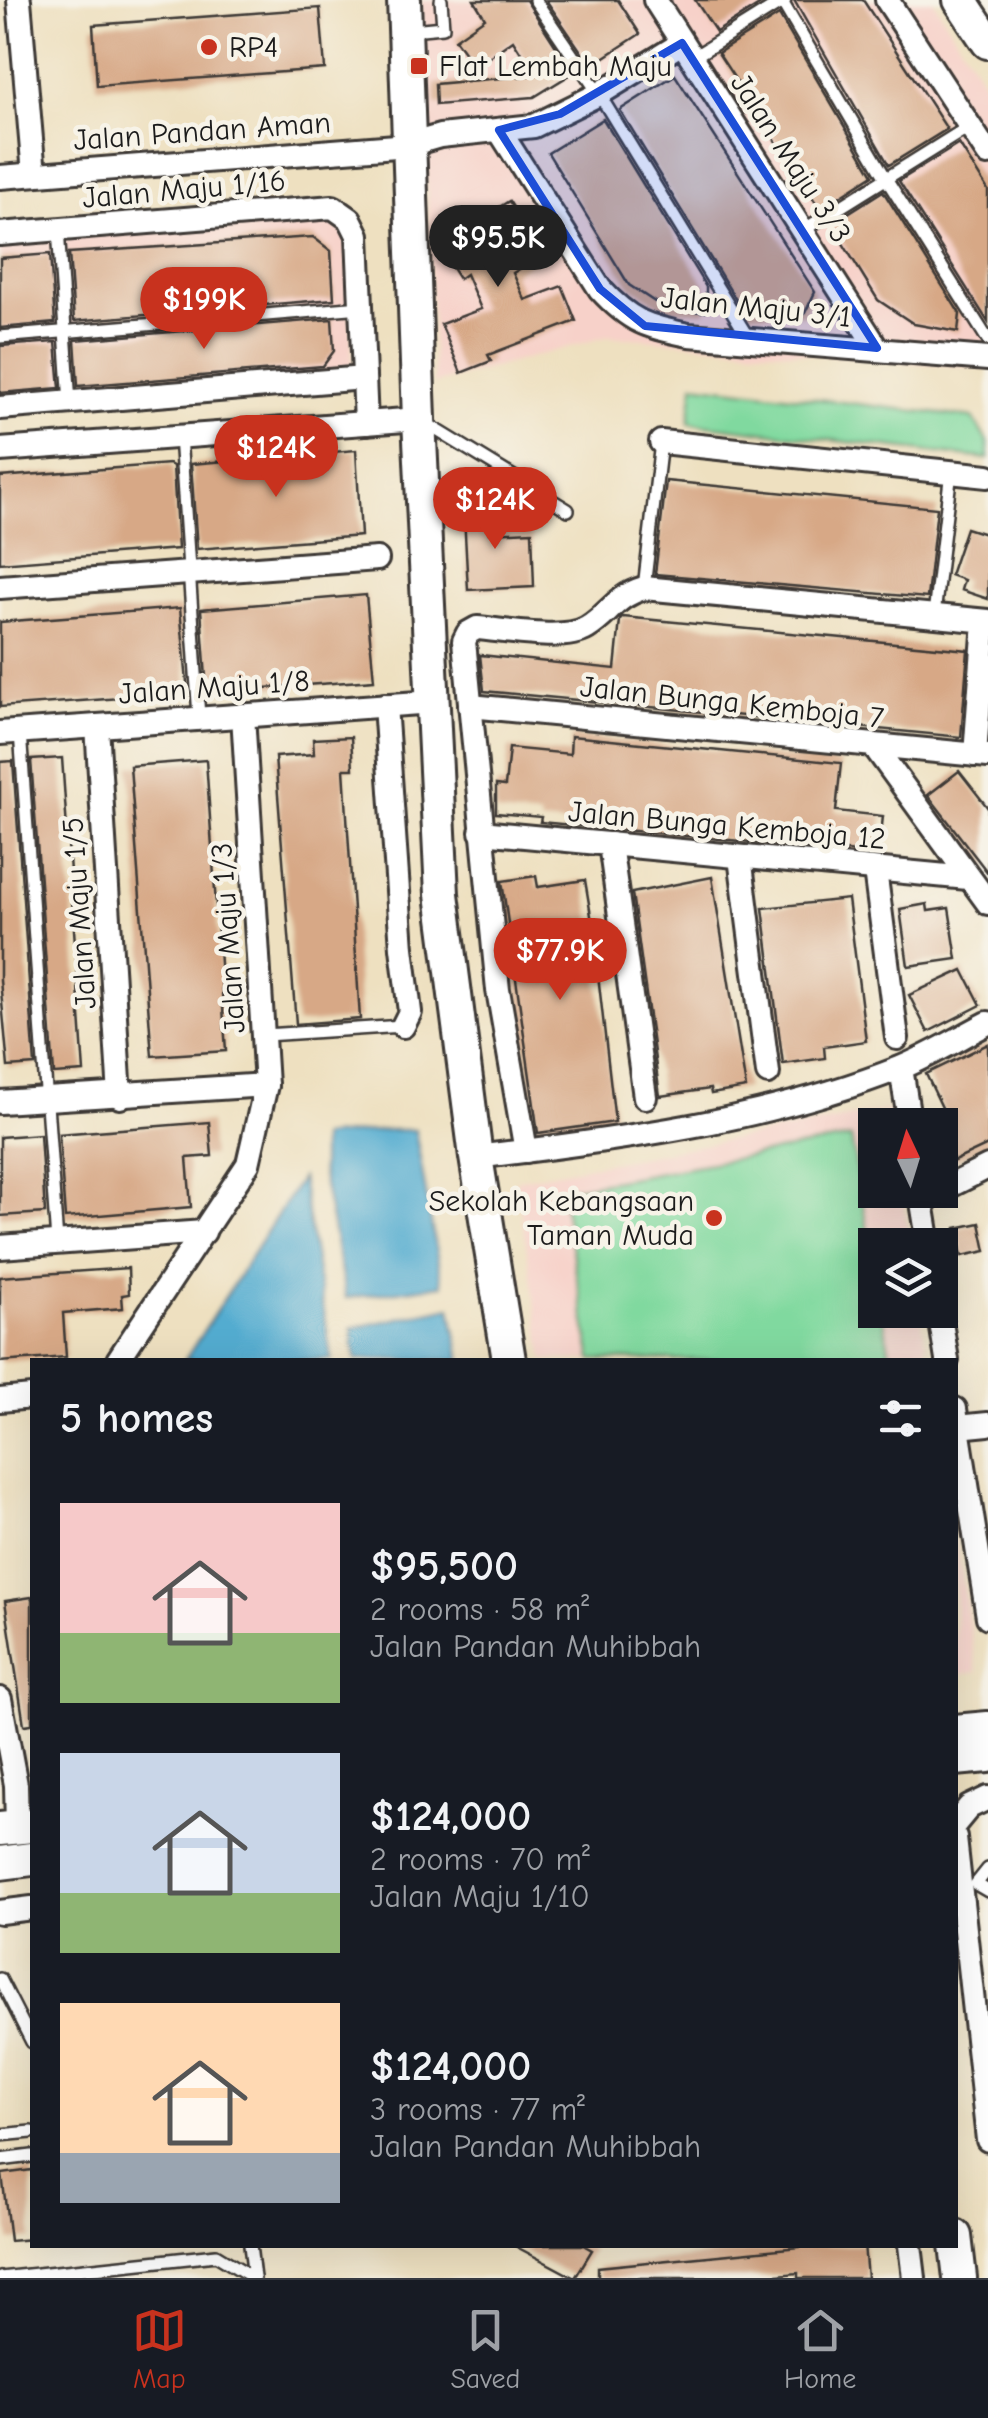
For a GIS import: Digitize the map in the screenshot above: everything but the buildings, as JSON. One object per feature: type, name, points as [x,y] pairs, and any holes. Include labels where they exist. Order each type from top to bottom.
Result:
[{"type":"street","points":[[19,0],[34,174]]},
{"type":"street","name":"Jalan Maju 3/3","points":[[655,0],[877,348]]},
{"type":"street","points":[[887,0],[988,154]]},
{"type":"street","points":[[960,0],[988,42]]},
{"type":"street","points":[[405,15],[419,419],[442,894],[476,1157],[510,1358]]},
{"type":"street","name":"Jalan Pandan Aman","points":[[0,176],[409,145],[440,136],[534,126],[687,51]]},
{"type":"street","points":[[0,75],[26,73]]},
{"type":"street","name":"Jalan Maju 3/1","points":[[500,130],[600,289],[620,310],[644,326],[688,335],[988,359]]},
{"type":"street","name":"Jalan Maju 1/16","points":[[0,234],[333,207],[350,219],[358,235],[362,307]]},
{"type":"street","points":[[362,307],[366,423]]},
{"type":"street","points":[[0,408],[364,378]]},
{"type":"street","points":[[0,450],[419,419]]},
{"type":"street","points":[[661,442],[988,476]]},
{"type":"street","points":[[0,587],[377,559]]},
{"type":"street","points":[[526,1151],[498,990],[464,642],[468,632],[477,628],[574,635],[601,618],[626,593],[644,588],[986,621],[981,755]]},
{"type":"street","name":"Jalan Maju 1/8","points":[[10,732],[433,702]]},
{"type":"street","points":[[386,705],[410,1012],[404,1026]]},
{"type":"street","name":"Jalan Bunga Kemboja 7","points":[[470,706],[981,755]]},
{"type":"street","name":"Jalan Maju 1/3","points":[[119,1358],[248,1164],[266,1085],[243,715]]},
{"type":"street","name":"Jalan Maju 1/5","points":[[97,726],[120,1096]]},
{"type":"street","points":[[874,746],[988,902]]},
{"type":"street","name":"Jalan Bunga Kemboja 12","points":[[481,832],[968,878]]},
{"type":"street","points":[[610,844],[645,1097]]},
{"type":"street","points":[[740,857],[768,1073]]},
{"type":"street","points":[[875,870],[897,1038]]},
{"type":"street","points":[[476,1157],[771,1109],[900,1068],[988,1024]]},
{"type":"street","points":[[900,1068],[907,1108]]},
{"type":"street","points":[[0,1102],[266,1085]]},
{"type":"street","points":[[958,1180],[988,1167]]},
{"type":"street","points":[[0,1246],[204,1232]]},
{"type":"street","points":[[942,1328],[947,1358]]},
{"type":"street","points":[[0,1400],[30,1397]]},
{"type":"street","points":[[958,1418],[988,1424]]},
{"type":"street","points":[[958,1428],[983,1557],[988,1617]]},
{"type":"street","points":[[0,1698],[19,1809]]},
{"type":"street","points":[[958,1731],[988,1728]]},
{"type":"street","points":[[958,1759],[988,1756]]},
{"type":"street","points":[[958,1846],[975,1888],[988,2140]]},
{"type":"street","points":[[0,1863],[30,1860]]},
{"type":"street","points":[[0,1912],[30,1908]]},
{"type":"street","points":[[910,2248],[914,2278]]},
{"type":"street","points":[[956,2248],[960,2278]]},
{"type":"lane","points":[[405,15],[443,27],[441,0]]},
{"type":"lane","points":[[535,0],[599,94],[750,340]]},
{"type":"lane","points":[[687,51],[783,1],[887,180],[988,340]]},
{"type":"lane","points":[[802,231],[970,126]]},
{"type":"lane","points":[[58,229],[70,403]]},
{"type":"lane","points":[[0,337],[362,307]]},
{"type":"lane","points":[[419,419],[568,510]]},
{"type":"lane","points":[[180,436],[199,717]]},
{"type":"lane","points":[[644,588],[661,442]]},
{"type":"lane","points":[[934,617],[951,471]]},
{"type":"lane","points":[[10,732],[54,1172],[57,1242]]},
{"type":"lane","points":[[264,1035],[404,1026]]},
{"type":"lane","points":[[975,1888],[988,1870]]},
{"type":"lane","points":[[0,1979],[30,2038]]},
{"type":"lane","points":[[0,2135],[30,2132]]},
{"type":"lane","points":[[0,2160],[30,2156]]},
{"type":"lane","points":[[0,2278],[215,2250],[254,2278],[250,2248]]},
{"type":"highlighted area","points":[[682,43],[877,348],[645,326],[600,289],[499,130],[560,114]]},
{"type":"shaded area","points":[[421,0],[933,0],[988,88],[988,369],[609,336],[434,384]]},
{"type":"shaded area","points":[[333,215],[347,228],[353,372],[0,400],[0,241]]},
{"type":"shaded area","name":"Sekolah Kebangsaan Taman Muda","points":[[858,1116],[858,1208],[905,1208],[908,1228],[858,1228],[858,1328],[923,1328],[928,1358],[544,1358],[516,1180]]},
{"type":"shaded area","points":[[958,1551],[977,1672],[958,1675]]},
{"type":"green space","points":[[694,384],[973,418],[988,443],[988,459],[689,423]]},
{"type":"green space","name":"Sekolah Kebangsaan Taman Muda","points":[[851,1138],[858,1177],[858,1208],[864,1208],[867,1228],[858,1228],[858,1328],[885,1328],[891,1358],[592,1358],[561,1190]]},
{"type":"water","points":[[415,1130],[442,1285],[346,1298],[321,1170],[321,1137]]},
{"type":"water","points":[[301,1178],[332,1358],[186,1358]]},
{"type":"water","points":[[451,1307],[461,1358],[356,1358],[352,1328]]},
{"type":"place","name":"RP4","points":[[209,47]]},
{"type":"place","name":"Flat Lembah Maju","points":[[419,66]]},
{"type":"place","name":"Sekolah Kebangsaan Taman Muda","points":[[714,1218]]}]
